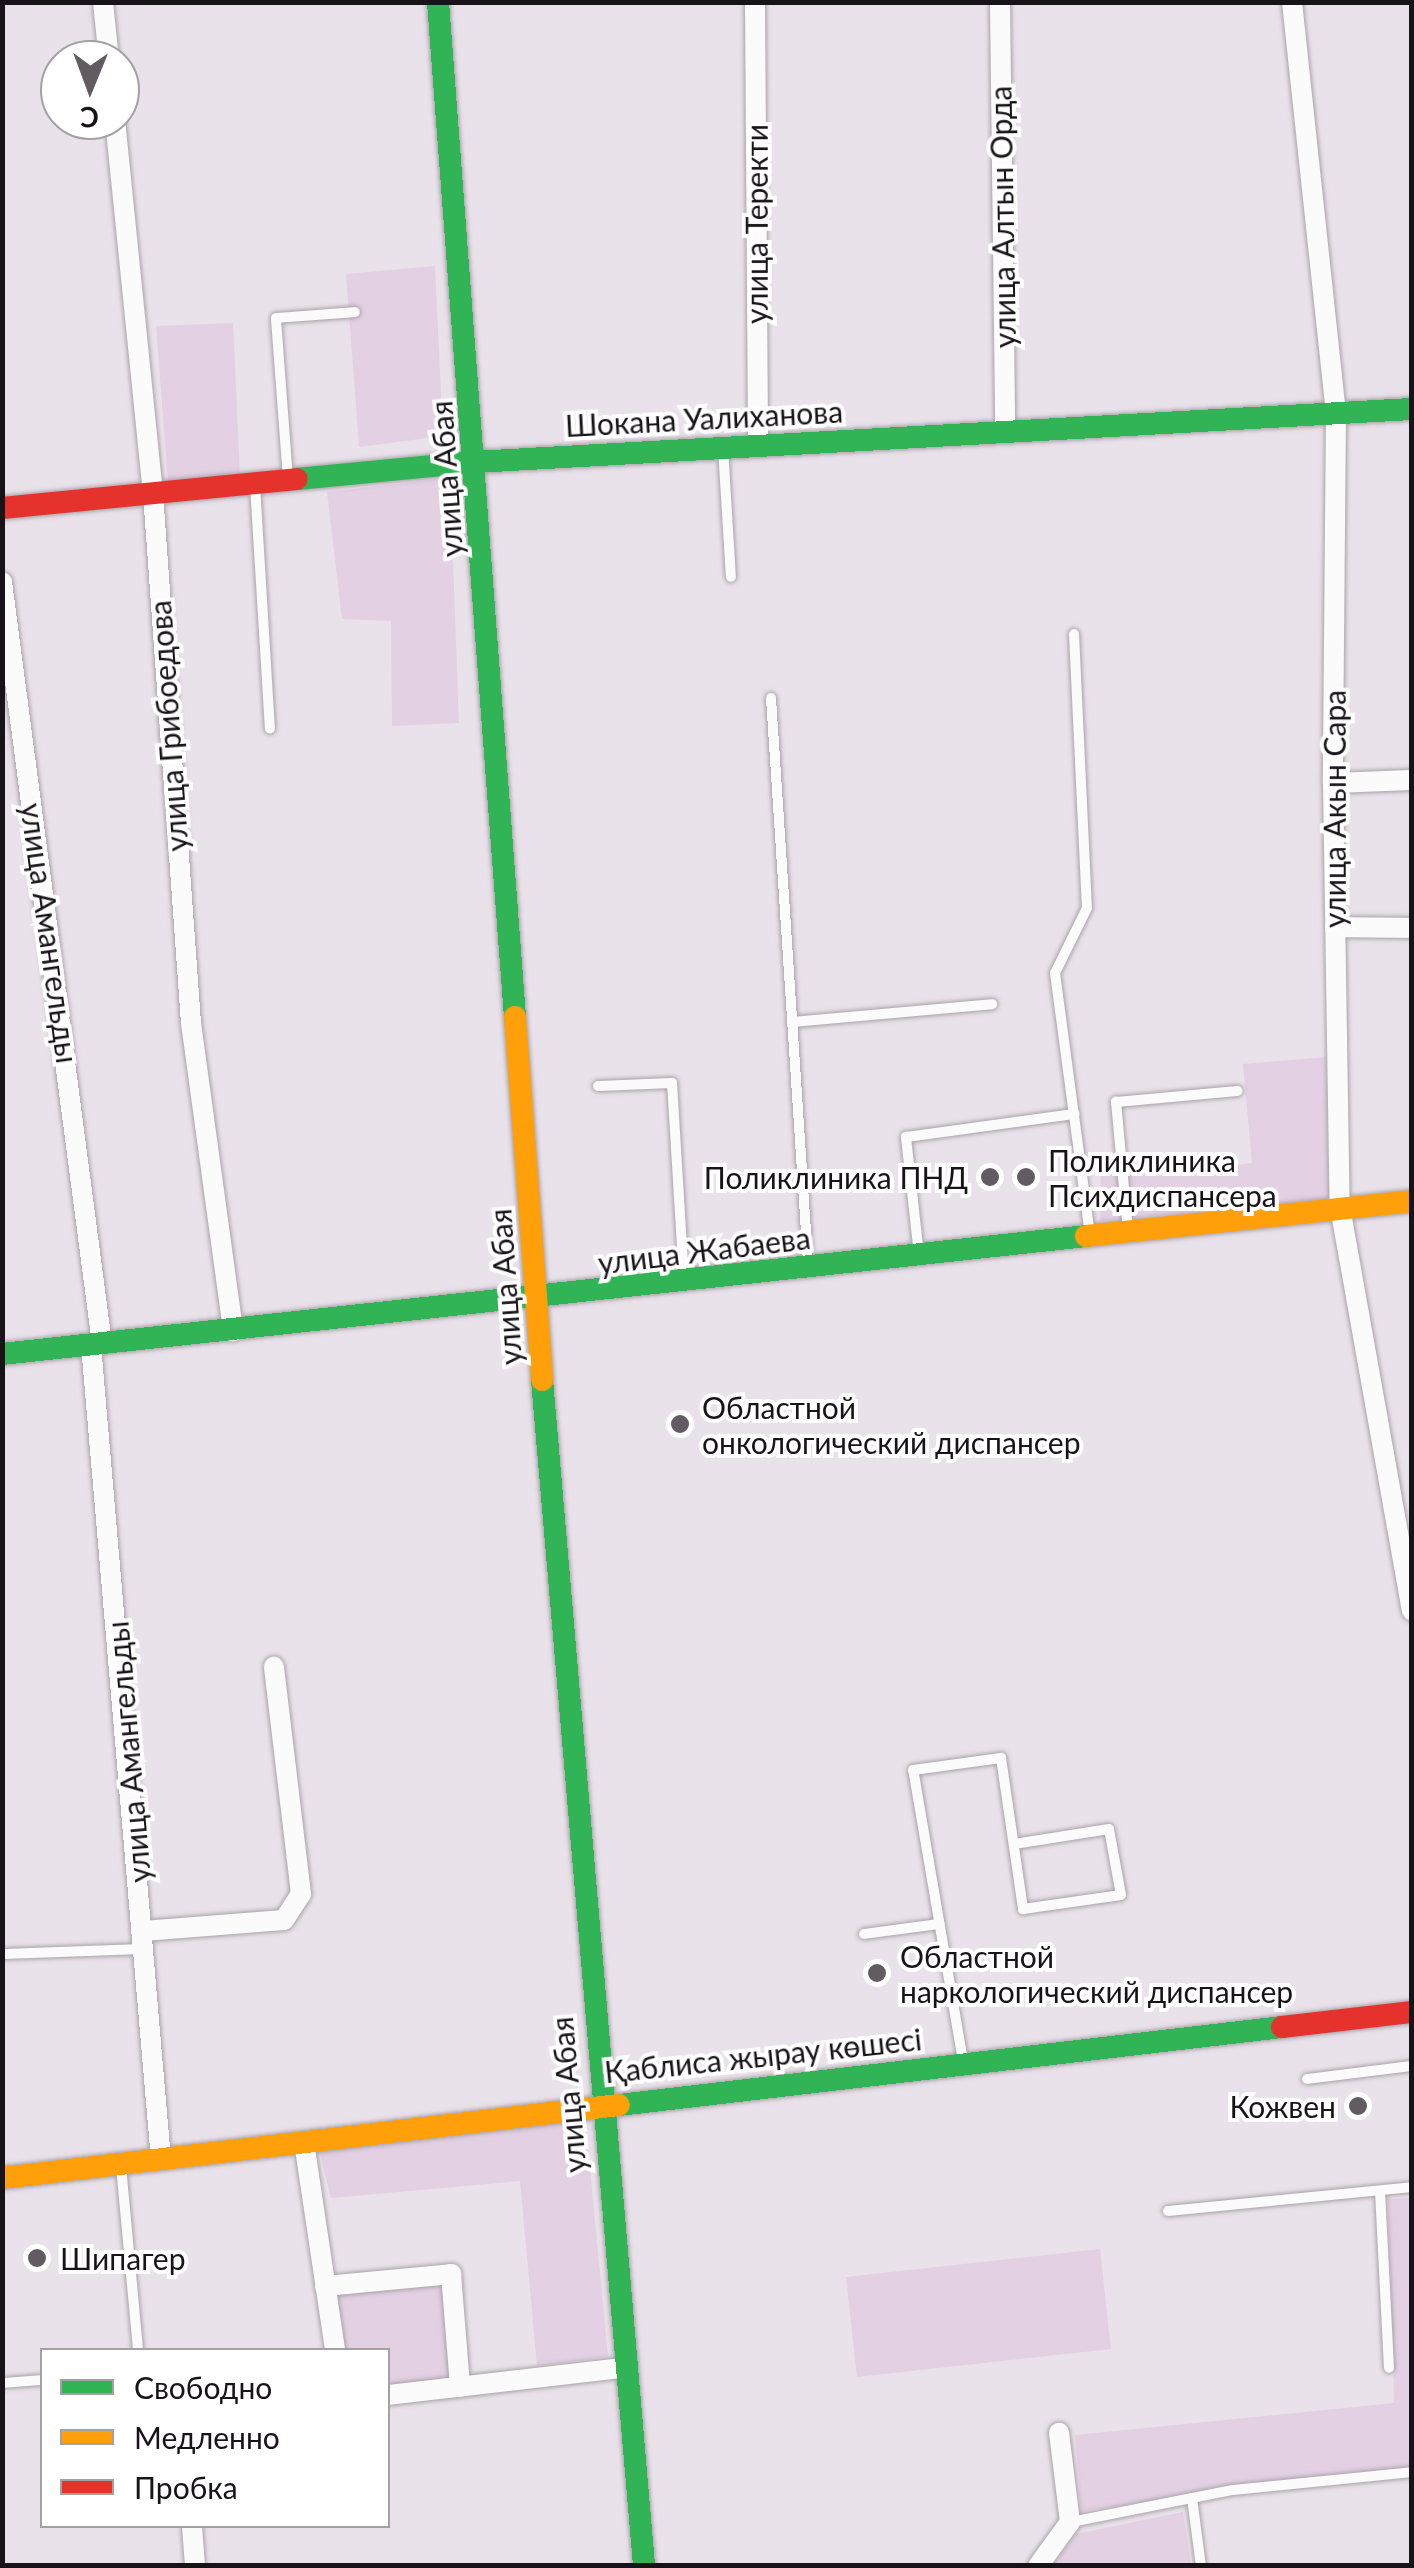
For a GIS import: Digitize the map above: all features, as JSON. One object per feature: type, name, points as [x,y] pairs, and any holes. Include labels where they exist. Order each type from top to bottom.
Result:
[{"type":"street","points":[[103,2],[106,40]]},
{"type":"street","name":"улица Абая","points":[[438,2],[598,2104],[644,2566]]},
{"type":"street","name":"улица Теректи","points":[[755,2],[758,445]]},
{"type":"street","name":"улица Алтын Орда","points":[[1000,2],[1004,431]]},
{"type":"street","name":"улица Акын Сара","points":[[1292,2],[1336,412],[1332,783],[1340,1208],[1412,1610]]},
{"type":"street","name":"улица Грибоедова","points":[[117,140],[154,494],[191,1023],[233,1330]]},
{"type":"street","name":"Шокана Уалиханова","points":[[2,508],[475,462],[1412,409]]},
{"type":"street","name":"улица Амангельды","points":[[2,582],[97,1344],[161,2160]]},
{"type":"street","points":[[1332,783],[1412,780]]},
{"type":"street","points":[[1335,927],[1412,928]]},
{"type":"street","name":"улица Жабаева","points":[[2,1354],[536,1300],[1412,1201]]},
{"type":"street","points":[[1390,1487],[1412,1485]]},
{"type":"street","points":[[144,1940],[284,1920],[302,1894],[274,1667]]},
{"type":"street","name":"Қаблиса жырау көшесі","points":[[2,2178],[598,2104],[1412,2012]]},
{"type":"street","points":[[304,2142],[335,2348]]},
{"type":"street","points":[[325,2286],[452,2274],[460,2387]]},
{"type":"street","points":[[390,2396],[623,2368]]},
{"type":"street","points":[[1038,2566],[1070,2522],[1059,2432]]},
{"type":"street","points":[[192,2528],[195,2566]]},
{"type":"lane","points":[[288,480],[276,318],[355,312]]},
{"type":"lane","points":[[722,447],[731,577]]},
{"type":"lane","points":[[256,484],[270,729]]},
{"type":"lane","points":[[1074,634],[1087,908],[1054,974],[1090,1236]]},
{"type":"lane","points":[[771,698],[808,1268]]},
{"type":"lane","points":[[792,1022],[992,1004]]},
{"type":"lane","points":[[598,1086],[672,1083],[685,1282]]},
{"type":"lane","points":[[1128,1232],[1116,1102],[1238,1091]]},
{"type":"lane","points":[[919,1256],[906,1137],[1074,1114]]},
{"type":"lane","points":[[963,2062],[913,1770],[1001,1758],[1014,1844],[1024,1909],[1120,1896],[1109,1829],[1014,1844]]},
{"type":"lane","points":[[864,1934],[939,1924]]},
{"type":"lane","points":[[2,1954],[144,1940]]},
{"type":"lane","points":[[1307,2079],[1412,2066]]},
{"type":"lane","points":[[121,2165],[138,2348]]},
{"type":"lane","points":[[1168,2212],[1412,2188]]},
{"type":"lane","points":[[1380,2190],[1389,2368]]},
{"type":"lane","points":[[2,2383],[40,2380]]},
{"type":"lane","points":[[1070,2522],[1192,2498],[1412,2472]]},
{"type":"lane","points":[[1192,2498],[1201,2566]]},
{"type":"shaded area","points":[[435,266],[443,436],[359,447],[346,274]]},
{"type":"shaded area","points":[[233,323],[240,476],[168,482],[156,326]]},
{"type":"shaded area","points":[[450,478],[459,723],[392,726],[391,621],[342,619],[327,492]]},
{"type":"shaded area","points":[[1326,1057],[1329,1198],[1100,1221],[1101,1160],[1182,1172],[1252,1163],[1243,1064]]},
{"type":"shaded area","points":[[585,2115],[608,2357],[537,2366],[520,2181],[331,2198],[319,2149]]},
{"type":"shaded area","points":[[1411,2198],[1411,2466],[1081,2511],[1075,2435],[1394,2403],[1388,2199]]},
{"type":"shaded area","points":[[1100,2249],[1111,2349],[857,2377],[846,2277]]},
{"type":"shaded area","points":[[443,2285],[453,2377],[390,2386],[390,2348],[344,2348],[336,2294]]},
{"type":"shaded area","points":[[1183,2512],[1191,2565],[1053,2565],[1076,2534]]},
{"type":"traffic: fast","points":[[438,2],[515,1017]]},
{"type":"traffic: fast","points":[[297,479],[475,462],[1412,409]]},
{"type":"traffic: fast","points":[[2,1354],[1086,1236]]},
{"type":"traffic: fast","points":[[542,1380],[644,2566]]},
{"type":"traffic: fast","points":[[619,2105],[1282,2027]]},
{"type":"traffic: slow","points":[[515,1017],[542,1380]]},
{"type":"traffic: slow","points":[[1086,1236],[1412,1201]]},
{"type":"traffic: slow","points":[[2,2178],[619,2105]]},
{"type":"traffic: jam","points":[[2,508],[297,479]]},
{"type":"traffic: jam","points":[[1282,2027],[1412,2012]]},
{"type":"place","name":"Поликлиника ПНД","points":[[990,1177]]},
{"type":"place","name":"Поликлиника Психдиспансера","points":[[1026,1177]]},
{"type":"place","name":"Областной онкологический диспансер","points":[[680,1424]]},
{"type":"place","name":"Областной наркологический диспансер","points":[[877,1973]]},
{"type":"place","name":"Кожвен","points":[[1358,2106]]},
{"type":"place","name":"Шипагер","points":[[37,2258]]}]
